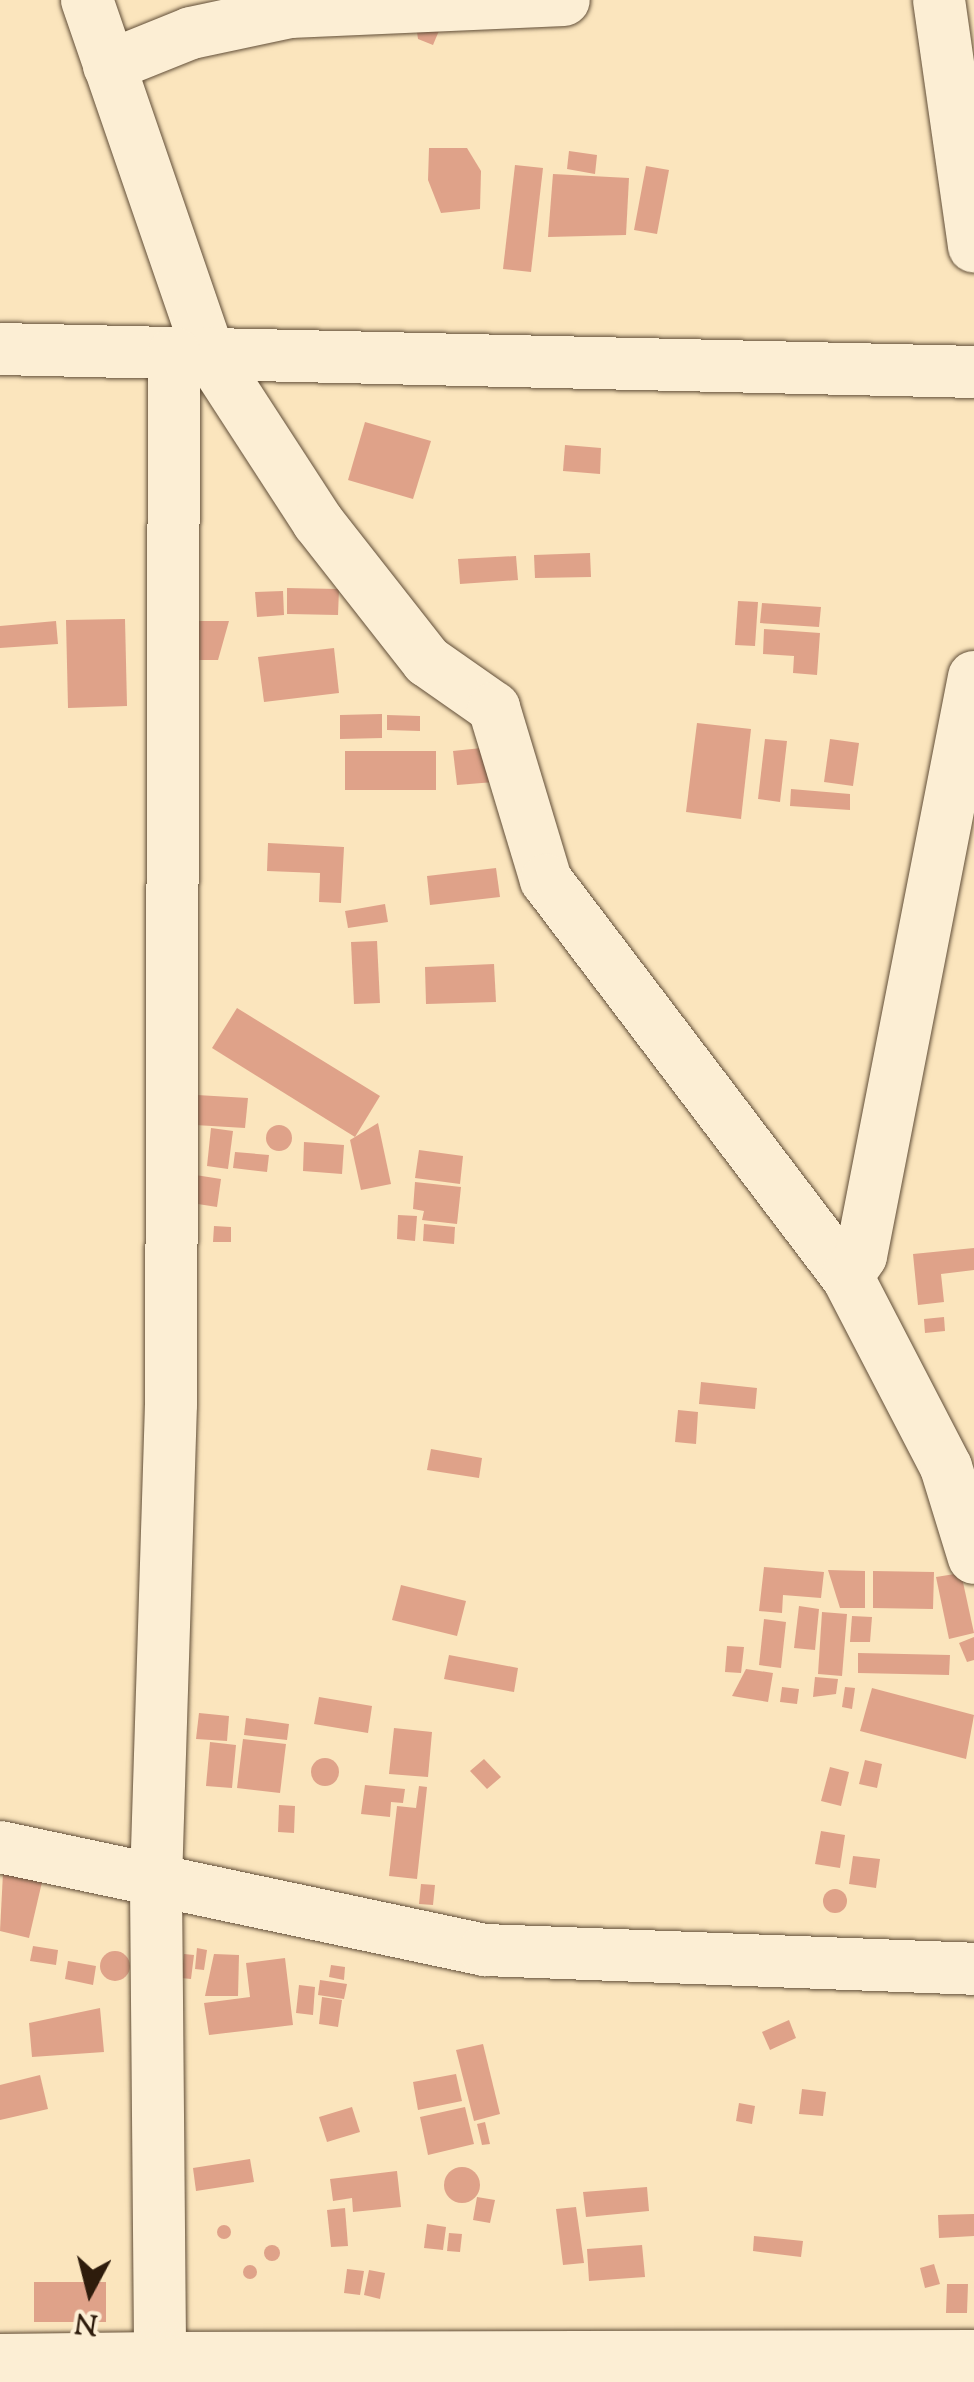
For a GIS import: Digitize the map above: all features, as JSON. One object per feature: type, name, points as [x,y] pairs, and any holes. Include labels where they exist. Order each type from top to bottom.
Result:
[{"type":"street","points":[[86,0],[109,66],[191,353],[171,1384],[156,1886],[160,2370]]},
{"type":"street","points":[[109,66],[191,33],[290,12],[564,0]]},
{"type":"street","points":[[939,0],[974,248]]},
{"type":"street","points":[[0,349],[974,372]]},
{"type":"street","points":[[191,353],[427,661],[494,708],[546,880],[848,1276],[946,1467],[974,1558]]},
{"type":"street","points":[[848,1276],[861,1256],[974,676]]},
{"type":"street","points":[[0,1847],[156,1886],[485,1950],[974,1969]]},
{"type":"street","points":[[0,2360],[160,2370],[732,2371],[974,2356]]},
{"type":"building","points":[[441,26],[433,45],[418,39],[417,32]]},
{"type":"building","points":[[429,148],[467,148],[481,171],[480,209],[441,213],[428,180]]},
{"type":"building","points":[[569,151],[597,155],[595,174],[567,169]]},
{"type":"building","points":[[515,165],[543,168],[531,272],[503,269]]},
{"type":"building","points":[[646,166],[669,170],[657,234],[634,230]]},
{"type":"building","points":[[553,174],[629,178],[626,235],[548,237]]},
{"type":"building","points":[[365,422],[431,441],[413,499],[348,480]]},
{"type":"building","points":[[565,445],[601,448],[600,474],[563,471]]},
{"type":"building","points":[[590,553],[591,577],[535,578],[534,555]]},
{"type":"building","points":[[516,556],[518,580],[460,584],[458,559]]},
{"type":"building","points":[[287,588],[339,589],[338,615],[287,614]]},
{"type":"building","points":[[283,591],[284,615],[257,617],[255,592]]},
{"type":"building","points":[[738,601],[758,602],[755,646],[735,645]]},
{"type":"building","points":[[762,603],[821,607],[819,627],[760,623]]},
{"type":"building","points":[[125,619],[127,706],[68,708],[66,620]]},
{"type":"building","points":[[56,621],[58,644],[0,648],[0,626]]},
{"type":"building","points":[[195,621],[229,621],[218,660],[195,660]]},
{"type":"building","points":[[764,629],[820,633],[817,675],[793,673],[794,656],[763,654]]},
{"type":"building","points":[[334,648],[339,693],[264,702],[258,657]]},
{"type":"building","points":[[382,714],[382,738],[340,739],[340,715]]},
{"type":"building","points":[[387,715],[420,716],[420,731],[387,730]]},
{"type":"building","points":[[697,723],[751,729],[741,819],[686,812]]},
{"type":"building","points":[[765,739],[787,741],[780,802],[758,799]]},
{"type":"building","points":[[830,739],[859,743],[853,786],[824,782]]},
{"type":"building","points":[[491,747],[494,782],[457,785],[453,751]]},
{"type":"building","points":[[345,751],[436,751],[436,790],[345,790]]},
{"type":"building","points":[[791,789],[850,794],[850,810],[790,806]]},
{"type":"building","points":[[268,843],[344,847],[341,903],[319,902],[320,873],[267,871]]},
{"type":"building","points":[[496,868],[500,897],[430,905],[427,876]]},
{"type":"building","points":[[385,904],[388,922],[348,928],[345,911]]},
{"type":"building","points":[[377,941],[380,1003],[354,1004],[351,942]]},
{"type":"building","points":[[494,964],[496,1002],[426,1004],[425,967]]},
{"type":"building","points":[[237,1008],[380,1096],[355,1137],[212,1048]]},
{"type":"building","points":[[197,1095],[248,1098],[245,1128],[195,1125]]},
{"type":"building","points":[[378,1123],[391,1184],[361,1190],[350,1140]]},
{"type":"building","points":[[279,1125],[289,1128],[289,1148],[279,1151],[269,1148],[266,1138],[269,1128]]},
{"type":"building","points":[[211,1128],[233,1131],[228,1169],[207,1166]]},
{"type":"building","points":[[304,1142],[344,1145],[342,1174],[303,1171]]},
{"type":"building","points":[[419,1150],[463,1156],[460,1184],[415,1178]]},
{"type":"building","points":[[235,1152],[269,1155],[267,1172],[233,1168]]},
{"type":"building","points":[[189,1174],[221,1179],[217,1207],[185,1202]]},
{"type":"building","points":[[415,1182],[461,1187],[457,1224],[422,1220],[424,1211],[413,1209]]},
{"type":"building","points":[[398,1215],[417,1216],[415,1241],[397,1239]]},
{"type":"building","points":[[424,1224],[455,1227],[454,1244],[423,1241]]},
{"type":"building","points":[[214,1226],[231,1227],[231,1242],[213,1242]]},
{"type":"building","points":[[974,1248],[974,1270],[941,1274],[944,1302],[918,1305],[913,1254]]},
{"type":"building","points":[[944,1317],[945,1331],[925,1333],[924,1319]]},
{"type":"building","points":[[701,1382],[757,1388],[755,1409],[699,1404]]},
{"type":"building","points":[[678,1410],[698,1412],[696,1444],[675,1442]]},
{"type":"building","points":[[431,1449],[482,1458],[479,1478],[427,1470]]},
{"type":"building","points":[[764,1567],[824,1572],[821,1598],[783,1595],[782,1613],[759,1611]]},
{"type":"building","points":[[828,1570],[865,1571],[865,1608],[840,1608]]},
{"type":"building","points":[[873,1571],[934,1572],[933,1609],[873,1608]]},
{"type":"building","points":[[961,1573],[974,1633],[949,1639],[936,1577]]},
{"type":"building","points":[[401,1585],[466,1601],[457,1636],[392,1620]]},
{"type":"building","points":[[799,1606],[819,1609],[815,1650],[794,1648]]},
{"type":"building","points":[[822,1612],[847,1614],[842,1676],[818,1674]]},
{"type":"building","points":[[852,1616],[872,1617],[870,1642],[850,1642]]},
{"type":"building","points":[[764,1619],[786,1622],[781,1668],[759,1665]]},
{"type":"building","points":[[974,1637],[974,1660],[967,1662],[959,1643]]},
{"type":"building","points":[[727,1646],[744,1647],[741,1673],[725,1672]]},
{"type":"building","points":[[858,1653],[950,1655],[949,1675],[858,1673]]},
{"type":"building","points":[[449,1655],[518,1668],[514,1692],[444,1679]]},
{"type":"building","points":[[746,1669],[773,1673],[768,1702],[732,1696]]},
{"type":"building","points":[[815,1677],[838,1679],[836,1694],[813,1697]]},
{"type":"building","points":[[782,1687],[799,1689],[797,1704],[780,1702]]},
{"type":"building","points":[[845,1687],[855,1688],[852,1709],[842,1707]]},
{"type":"building","points":[[872,1688],[974,1715],[966,1759],[860,1731]]},
{"type":"building","points":[[319,1697],[372,1706],[368,1733],[314,1724]]},
{"type":"building","points":[[199,1713],[229,1716],[227,1741],[196,1739]]},
{"type":"building","points":[[246,1718],[289,1724],[287,1740],[244,1735]]},
{"type":"building","points":[[394,1728],[432,1732],[428,1777],[389,1774]]},
{"type":"building","points":[[243,1739],[286,1744],[280,1793],[237,1788]]},
{"type":"building","points":[[210,1742],[236,1745],[232,1788],[206,1786]]},
{"type":"building","points":[[325,1758],[335,1762],[339,1772],[335,1782],[325,1786],[315,1782],[311,1772],[315,1762]]},
{"type":"building","points":[[484,1759],[501,1777],[487,1789],[470,1771]]},
{"type":"building","points":[[865,1760],[882,1764],[877,1788],[859,1784]]},
{"type":"building","points":[[830,1767],[849,1772],[841,1806],[821,1801]]},
{"type":"building","points":[[365,1785],[405,1789],[403,1803],[391,1802],[390,1817],[361,1814]]},
{"type":"building","points":[[419,1786],[427,1787],[417,1879],[389,1876],[397,1806],[416,1808]]},
{"type":"building","points":[[279,1805],[295,1806],[294,1833],[278,1832]]},
{"type":"building","points":[[821,1831],[845,1835],[840,1868],[815,1864]]},
{"type":"building","points":[[853,1856],[880,1859],[876,1888],[849,1884]]},
{"type":"building","points":[[3,1873],[42,1882],[29,1938],[0,1931]]},
{"type":"building","points":[[421,1884],[435,1885],[433,1905],[419,1904]]},
{"type":"building","points":[[835,1889],[847,1901],[835,1913],[823,1901]]},
{"type":"building","points":[[33,1946],[58,1950],[56,1965],[30,1961]]},
{"type":"building","points":[[197,1948],[207,1950],[204,1970],[195,1969]]},
{"type":"building","points":[[115,1951],[126,1955],[130,1966],[126,1977],[115,1981],[104,1977],[100,1966],[104,1955]]},
{"type":"building","points":[[184,1954],[194,1955],[191,1979],[181,1978]]},
{"type":"building","points":[[214,1954],[239,1955],[238,1996],[205,1996]]},
{"type":"building","points":[[285,1958],[293,2025],[209,2035],[204,2003],[250,1997],[246,1963]]},
{"type":"building","points":[[68,1961],[96,1966],[93,1985],[65,1979]]},
{"type":"building","points":[[331,1965],[345,1967],[344,1980],[329,1977]]},
{"type":"building","points":[[320,1980],[347,1984],[344,1999],[318,1995]]},
{"type":"building","points":[[299,1985],[315,1987],[313,2015],[296,2013]]},
{"type":"building","points":[[322,1997],[342,2000],[338,2027],[319,2024]]},
{"type":"building","points":[[100,2008],[104,2052],[32,2057],[29,2023]]},
{"type":"building","points":[[789,2020],[796,2038],[770,2050],[762,2032]]},
{"type":"building","points":[[483,2044],[500,2114],[474,2121],[456,2050]]},
{"type":"building","points":[[456,2074],[462,2101],[418,2110],[413,2082]]},
{"type":"building","points":[[40,2075],[48,2109],[0,2120],[0,2085]]},
{"type":"building","points":[[802,2089],[826,2092],[823,2116],[799,2114]]},
{"type":"building","points":[[739,2103],[755,2106],[752,2124],[736,2121]]},
{"type":"building","points":[[352,2107],[360,2132],[327,2142],[319,2117]]},
{"type":"building","points":[[465,2107],[474,2144],[428,2155],[420,2117]]},
{"type":"building","points":[[485,2122],[490,2144],[482,2145],[477,2124]]},
{"type":"building","points":[[250,2159],[254,2182],[196,2191],[193,2168]]},
{"type":"building","points":[[462,2167],[475,2172],[480,2185],[475,2198],[462,2203],[449,2198],[444,2185],[449,2172]]},
{"type":"building","points":[[397,2171],[401,2207],[353,2212],[352,2198],[333,2201],[330,2179]]},
{"type":"building","points":[[647,2187],[649,2211],[586,2217],[583,2192]]},
{"type":"building","points":[[477,2197],[495,2200],[490,2223],[473,2220]]},
{"type":"building","points":[[576,2207],[584,2263],[563,2265],[556,2209]]},
{"type":"building","points":[[345,2208],[348,2246],[331,2247],[327,2210]]},
{"type":"building","points":[[974,2214],[974,2236],[939,2238],[938,2215]]},
{"type":"building","points":[[427,2224],[446,2227],[443,2250],[424,2248]]},
{"type":"building","points":[[224,2225],[231,2232],[224,2239],[217,2232]]},
{"type":"building","points":[[449,2233],[462,2234],[460,2252],[447,2251]]},
{"type":"building","points":[[754,2236],[803,2241],[801,2257],[753,2251]]},
{"type":"building","points":[[272,2245],[280,2253],[272,2261],[264,2253]]},
{"type":"building","points":[[642,2245],[645,2277],[589,2281],[587,2249]]},
{"type":"building","points":[[934,2264],[940,2284],[925,2288],[920,2268]]},
{"type":"building","points":[[250,2265],[257,2272],[250,2279],[243,2272]]},
{"type":"building","points":[[347,2269],[364,2271],[360,2295],[344,2293]]},
{"type":"building","points":[[369,2270],[385,2273],[380,2299],[364,2295]]},
{"type":"building","points":[[34,2282],[106,2282],[106,2322],[34,2322]]},
{"type":"building","points":[[947,2284],[968,2284],[967,2313],[946,2313]]}]
